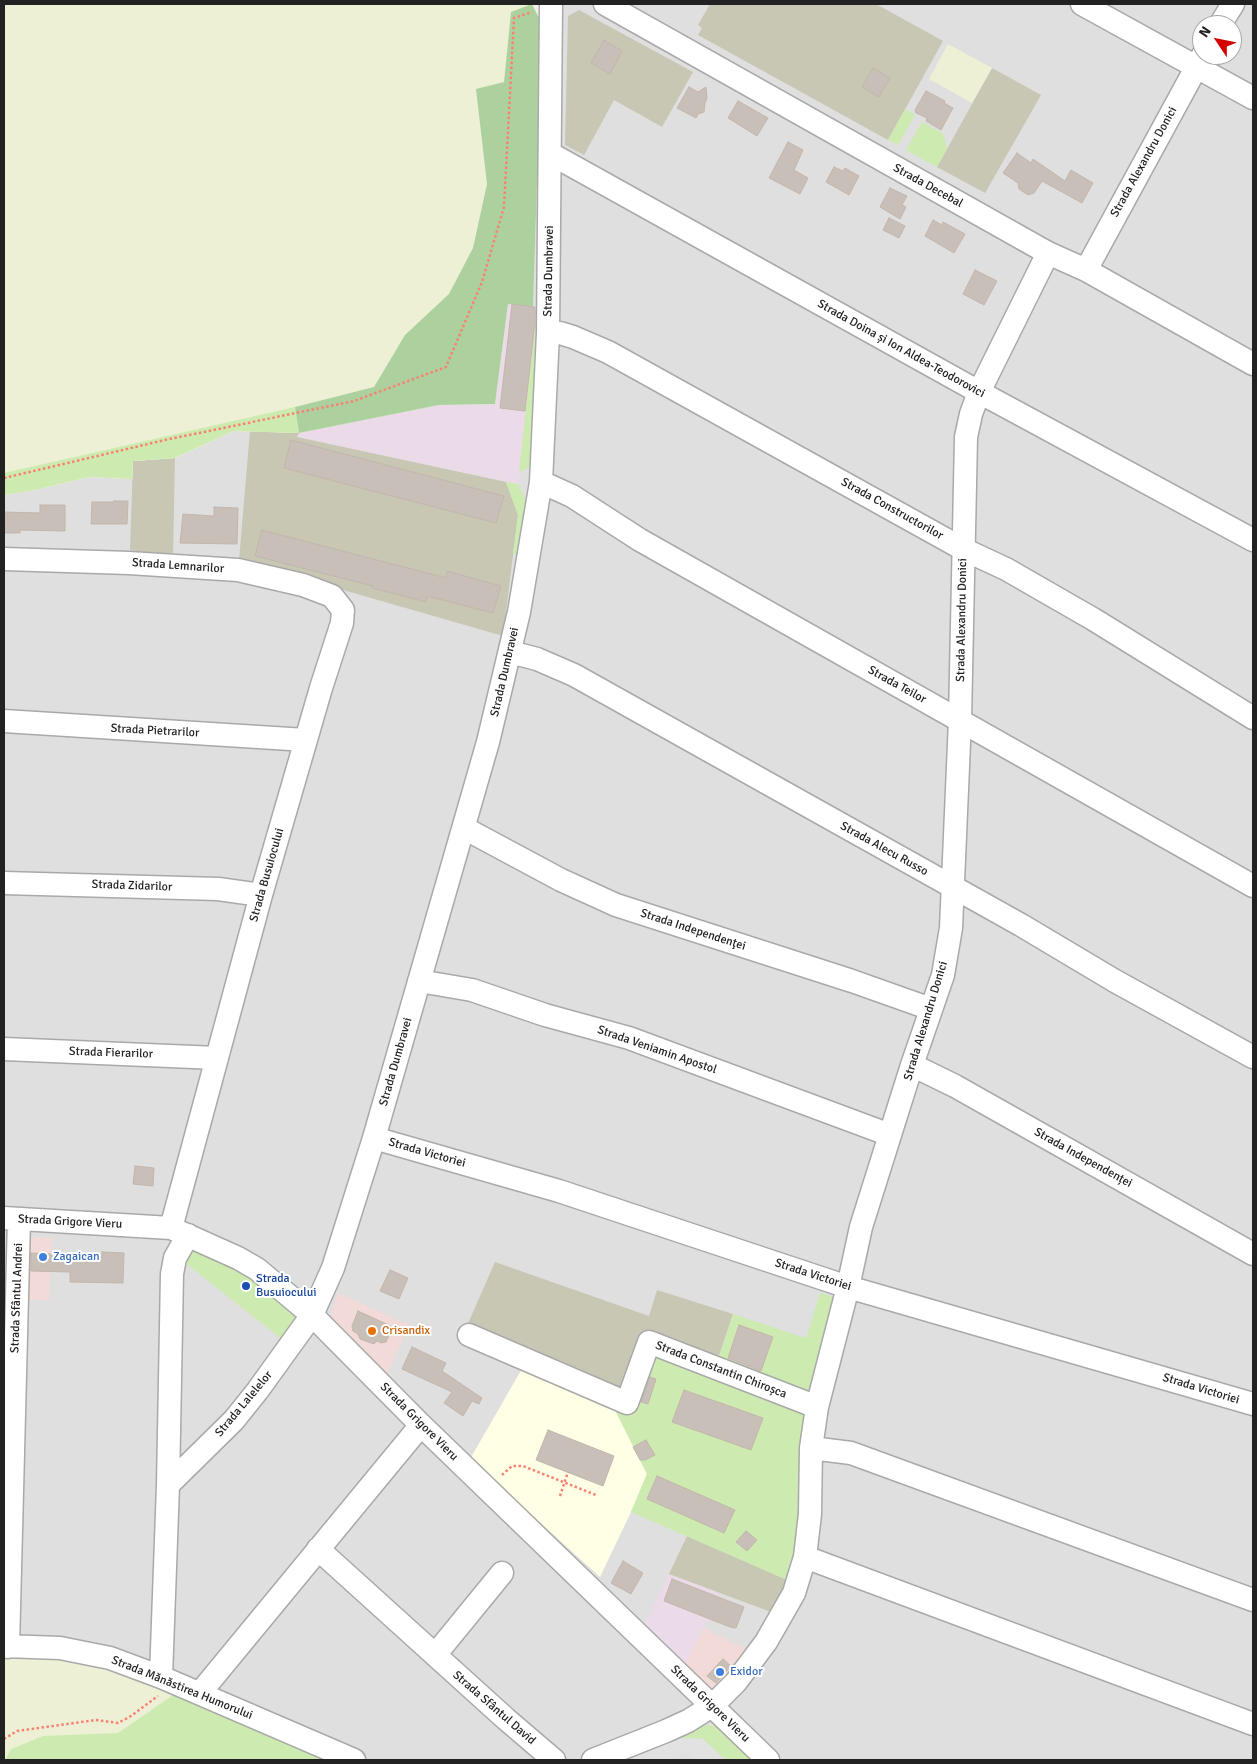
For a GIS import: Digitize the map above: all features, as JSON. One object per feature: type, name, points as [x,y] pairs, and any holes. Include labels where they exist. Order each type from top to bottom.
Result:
[{"type":"street","name":"Strada Decebal","points":[[605,4],[1048,252],[1086,270],[1253,364]]},
{"type":"street","points":[[1082,4],[1192,56]]},
{"type":"street","points":[[1226,15],[1233,4]]},
{"type":"street","name":"Strada Dumbravei","points":[[312,1316],[333,1268],[374,1138],[464,828],[510,652],[528,561],[541,482],[548,333],[551,5]]},
{"type":"street","name":"Strada Alexandru Donici","points":[[1086,270],[1197,65]]},
{"type":"street","points":[[1207,65],[1253,98]]},
{"type":"street","name":"Strada Doina și Ion Aldea-Teodorovici","points":[[551,154],[979,392],[1253,540]]},
{"type":"street","name":"Strada Alexandru Donici","points":[[712,1706],[736,1682],[766,1642],[794,1593],[805,1557],[810,1514],[811,1448],[818,1407],[861,1227],[912,1065],[943,975],[951,928],[953,888],[960,720],[966,437],[971,414],[979,392],[1048,252]]},
{"type":"street","name":"Strada Constructorilor","points":[[548,333],[560,333],[573,337],[608,352],[963,548],[1006,569],[1093,619],[1253,718]]},
{"type":"street","name":"Strada Teilor","points":[[541,482],[572,496],[640,540],[1253,886]]},
{"type":"street","name":"Strada Lemnarilor","points":[[4,559],[129,562],[238,570],[303,585],[332,596],[342,610]]},
{"type":"street","name":"Strada Busuiocului","points":[[168,1679],[168,1485],[172,1274],[217,1058],[261,895],[342,623],[342,610]]},
{"type":"street","name":"Strada Alecu Russo","points":[[510,652],[537,659],[574,675],[1253,1057]]},
{"type":"street","name":"Strada Pietrarilor","points":[[4,721],[306,740]]},
{"type":"street","name":"Strada Independenţei","points":[[464,828],[561,880],[616,905],[852,981],[931,1009]]},
{"type":"street","name":"Strada Zidarilor","points":[[4,883],[218,889],[261,895]]},
{"type":"street","name":"Strada Veniamin Apostol","points":[[419,981],[472,990],[546,1015],[629,1038],[890,1135]]},
{"type":"street","name":"Strada Fierarilor","points":[[4,1049],[217,1058]]},
{"type":"street","name":"Strada Independenței","points":[[912,1065],[956,1086],[1253,1254]]},
{"type":"street","name":"Strada Victoriei","points":[[374,1138],[559,1191],[848,1287],[1253,1404]]},
{"type":"street","name":"Strada Grigore Vieru","points":[[11,1218],[180,1232],[238,1258],[257,1270],[312,1316],[421,1425],[768,1760]]},
{"type":"street","name":"Strada Sfântul Andrei","points":[[6,1647],[11,1218]]},
{"type":"street","name":"Strada Lalelelor","points":[[168,1485],[234,1420],[312,1316]]},
{"type":"street","name":"Strada Constantin Chiroșca","points":[[469,1335],[627,1403],[650,1342],[818,1407]]},
{"type":"street","points":[[200,1693],[421,1425]]},
{"type":"street","points":[[811,1448],[851,1453],[1253,1600]]},
{"type":"street","name":"Strada Sfântul David","points":[[318,1549],[554,1760]]},
{"type":"street","points":[[805,1557],[1253,1724]]},
{"type":"street","points":[[435,1655],[502,1573]]},
{"type":"street","name":"Strada Mănăstirea Humorului","points":[[6,1647],[60,1648],[110,1658],[168,1679],[354,1760]]},
{"type":"street","points":[[593,1760],[666,1731],[688,1721],[712,1706]]},
{"type":"path","points":[[4,478],[164,440],[354,401],[446,368],[482,282],[504,207],[514,18],[551,5]]},
{"type":"path","points":[[502,1475],[512,1466],[523,1466],[596,1495]]},
{"type":"path","points":[[560,1496],[568,1472]]},
{"type":"path","points":[[4,1739],[17,1731],[96,1720],[118,1723],[131,1716],[168,1679]]},
{"type":"shaded area","points":[[4,4],[532,4],[542,24],[533,307],[508,304],[495,404],[439,405],[299,433],[233,431],[175,458],[133,461],[132,479],[89,477],[35,490],[4,495]]},
{"type":"shaded area","points":[[541,4],[1253,4],[1253,1760],[332,1760],[103,1667],[4,1657],[4,495],[90,477],[132,479],[233,431],[299,433],[439,405],[495,404]]},
{"type":"shaded area","points":[[710,4],[876,4],[943,41],[888,140],[698,35],[702,28],[698,25]]},
{"type":"shaded area","points":[[579,10],[693,72],[662,127],[614,100],[584,155],[565,145],[568,16]]},
{"type":"shaded area","points":[[948,44],[992,68],[972,103],[929,79]]},
{"type":"shaded area","points":[[992,68],[1041,95],[985,193],[937,167]]},
{"type":"shaded area","points":[[508,304],[537,307],[518,484],[297,437],[299,433],[439,405],[495,404]]},
{"type":"shaded area","points":[[250,431],[299,433],[297,437],[506,482],[518,515],[503,636],[239,560]]},
{"type":"shaded area","points":[[175,458],[173,556],[130,550],[133,461]]},
{"type":"shaded area","points":[[32,1237],[52,1238],[49,1300],[27,1299],[29,1242]]},
{"type":"shaded area","points":[[495,1262],[649,1316],[657,1290],[733,1314],[718,1359],[624,1396],[466,1328]]},
{"type":"shaded area","points":[[338,1293],[409,1325],[385,1379],[334,1330],[331,1315]]},
{"type":"shaded area","points":[[523,1367],[613,1406],[647,1474],[600,1577],[470,1459]]},
{"type":"shaded area","points":[[687,1536],[785,1579],[787,1587],[771,1612],[669,1574]]},
{"type":"shaded area","points":[[669,1574],[719,1592],[704,1628],[685,1664],[644,1625]]},
{"type":"shaded area","points":[[704,1628],[748,1650],[713,1692],[685,1664]]},
{"type":"shaded area","points":[[4,1657],[55,1658],[103,1667],[332,1760],[4,1760]]},
{"type":"shaded area","points":[[680,1738],[703,1739],[721,1756],[717,1760],[694,1760],[687,1753],[667,1760],[618,1760]]},
{"type":"green space","points":[[532,4],[542,24],[533,307],[508,304],[495,404],[439,405],[299,433],[295,407],[374,387],[405,335],[449,294],[473,248],[487,184],[476,89],[504,82],[511,12]]},
{"type":"green space","points":[[905,109],[915,115],[898,145],[888,140]]},
{"type":"green space","points":[[922,122],[942,133],[945,139],[947,149],[937,167],[906,150]]},
{"type":"green space","points":[[537,307],[543,307],[535,453],[530,467],[519,472]]},
{"type":"green space","points":[[295,407],[299,433],[233,431],[175,458],[133,461],[132,479],[89,477],[35,490],[4,495],[4,473]]},
{"type":"green space","points":[[506,482],[518,484],[530,507],[522,557],[513,554],[518,515]]},
{"type":"green space","points":[[192,1245],[246,1268],[303,1320],[283,1340],[184,1262]]},
{"type":"green space","points":[[820,1293],[839,1298],[816,1393],[718,1359],[733,1314],[806,1338]],"holes":[[[739,1326],[761,1371],[728,1359]]]},
{"type":"green space","points":[[652,1350],[804,1409],[804,1498],[787,1587],[785,1579],[631,1512],[647,1474],[613,1406],[630,1414]]},
{"type":"green space","points":[[173,1695],[332,1760],[5,1760],[11,1749],[43,1736],[118,1733]]},
{"type":"green space","points":[[703,1725],[719,1726],[757,1760],[726,1760],[703,1739],[680,1738],[677,1732]]},
{"type":"building","points":[[604,40],[622,51],[610,74],[591,63]]},
{"type":"building","points":[[873,68],[890,78],[879,97],[862,87]]},
{"type":"building","points":[[689,87],[698,92],[706,87],[707,98],[704,112],[698,114],[696,118],[677,108]]},
{"type":"building","points":[[926,91],[945,101],[944,103],[953,108],[941,130],[926,121],[927,118],[916,113],[915,110]]},
{"type":"building","points":[[738,101],[768,118],[757,136],[728,118]]},
{"type":"building","points":[[788,142],[803,150],[794,170],[808,178],[800,194],[769,178]]},
{"type":"building","points":[[1017,153],[1031,163],[1033,159],[1065,181],[1071,170],[1093,183],[1082,203],[1042,181],[1034,193],[1028,195],[1019,189],[1018,183],[1003,173]]},
{"type":"building","points":[[834,167],[843,171],[845,168],[859,176],[849,195],[826,182]]},
{"type":"building","points":[[890,188],[907,196],[902,205],[906,207],[900,219],[880,207]]},
{"type":"building","points":[[889,218],[905,226],[899,238],[883,230]]},
{"type":"building","points":[[933,220],[942,225],[943,222],[965,234],[954,253],[925,236]]},
{"type":"building","points":[[975,270],[997,281],[984,305],[963,294]]},
{"type":"building","points":[[512,304],[535,307],[525,411],[500,408]]},
{"type":"building","points":[[291,440],[504,496],[496,523],[284,468]]},
{"type":"building","points":[[128,501],[127,524],[91,524],[92,502]]},
{"type":"building","points":[[40,505],[65,505],[65,531],[20,530],[20,533],[4,533],[4,512],[40,513]]},
{"type":"building","points":[[214,507],[238,508],[237,544],[180,543],[183,514],[214,516]]},
{"type":"building","points":[[262,530],[446,578],[447,571],[501,586],[493,613],[427,596],[426,602],[372,588],[373,586],[255,556]]},
{"type":"building","points":[[135,1166],[154,1168],[153,1186],[133,1184]]},
{"type":"building","points":[[102,1252],[124,1253],[123,1283],[70,1282],[70,1272],[31,1271],[31,1253],[51,1254],[51,1256],[102,1257]]},
{"type":"building","points":[[390,1270],[408,1278],[399,1299],[380,1291]]},
{"type":"building","points":[[358,1311],[393,1327],[386,1342],[381,1343],[377,1341],[374,1344],[360,1339],[358,1334],[353,1331],[352,1326]]},
{"type":"building","points":[[739,1325],[773,1337],[761,1371],[728,1358]]},
{"type":"building","points":[[412,1347],[446,1363],[442,1371],[482,1398],[479,1404],[472,1401],[463,1416],[444,1403],[452,1392],[402,1369]]},
{"type":"building","points":[[650,1377],[656,1379],[648,1404],[641,1402]]},
{"type":"building","points":[[684,1390],[763,1418],[751,1450],[672,1422]]},
{"type":"building","points":[[548,1430],[614,1456],[603,1486],[536,1460]]},
{"type":"building","points":[[646,1440],[655,1455],[645,1460],[640,1460],[633,1447]]},
{"type":"building","points":[[657,1476],[735,1510],[724,1533],[647,1499]]},
{"type":"building","points":[[746,1531],[757,1540],[747,1551],[736,1542]]},
{"type":"building","points":[[623,1561],[643,1573],[631,1594],[611,1583]]},
{"type":"building","points":[[672,1579],[744,1607],[736,1628],[664,1601]]},
{"type":"building","points":[[723,1659],[731,1666],[716,1683],[707,1676]]},
{"type":"place","name":"Zagaican","points":[[43,1257]]},
{"type":"place","name":"Strada Busuiocului","points":[[246,1286]]},
{"type":"place","name":"Crisandix","points":[[372,1331]]},
{"type":"place","name":"Exidor","points":[[720,1672]]}]
